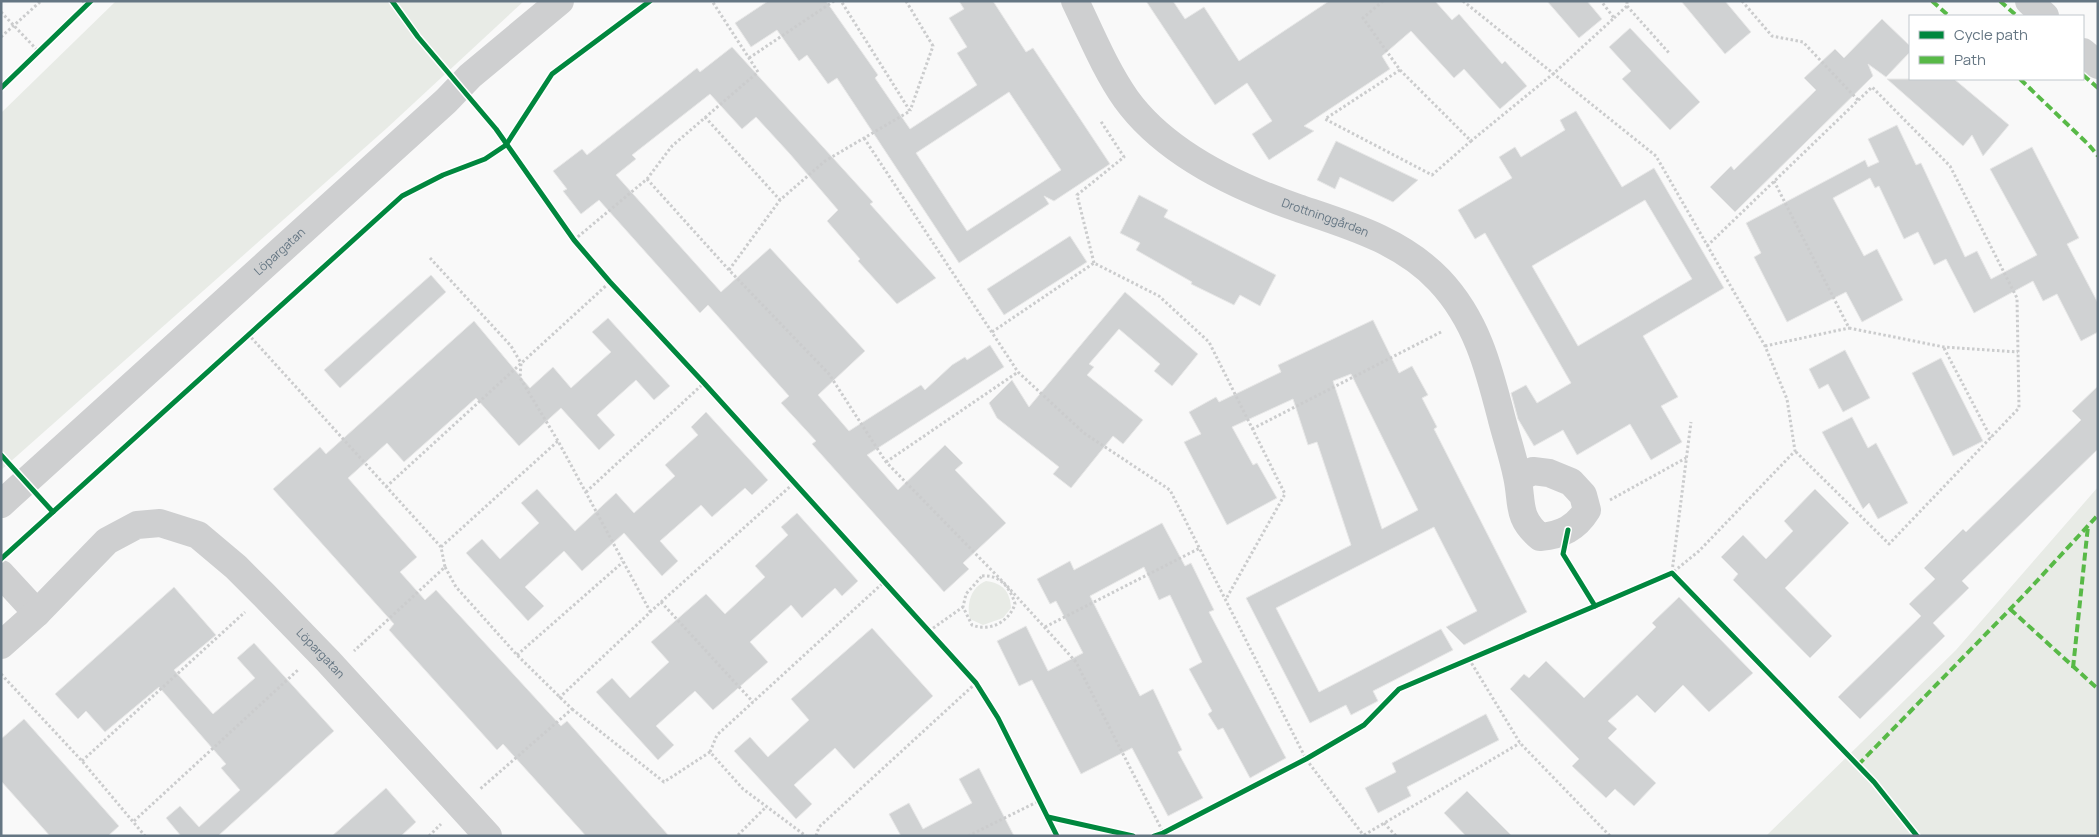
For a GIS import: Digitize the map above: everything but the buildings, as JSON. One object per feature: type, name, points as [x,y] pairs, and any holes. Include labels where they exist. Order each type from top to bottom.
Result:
[{"type":"street","name":"Löpargatan","points":[[1,504],[446,101],[470,76],[560,1]]},
{"type":"street","name":"Drottninggården","points":[[1075,1],[1113,79],[1127,101],[1182,152],[1255,194],[1375,235],[1401,248],[1438,279],[1468,319],[1477,336],[1490,374],[1518,478],[1521,510],[1528,527],[1540,537],[1554,536],[1579,523],[1587,510]]},
{"type":"street","points":[[2029,1],[2044,15]]},
{"type":"street","points":[[2084,53],[2098,66]]},
{"type":"street","points":[[1518,478],[1533,471],[1549,473],[1571,482],[1583,495],[1587,510]]},
{"type":"street","name":"Löpargatan","points":[[1,644],[37,613],[107,541],[137,524],[160,523],[198,535],[236,567],[328,661],[488,836]]},
{"type":"street","points":[[1,574],[37,613]]},
{"type":"path","points":[[1,37],[41,1]]},
{"type":"path","points":[[83,1],[86,5]]},
{"type":"path","points":[[574,240],[647,179],[672,146],[758,72],[712,1]]},
{"type":"path","points":[[749,58],[834,1]]},
{"type":"path","points":[[841,1],[910,110]]},
{"type":"path","points":[[729,270],[780,200],[826,160],[910,110],[933,46],[906,1]]},
{"type":"path","points":[[1383,1],[1363,18],[1400,70],[1471,141]]},
{"type":"path","points":[[1463,1],[1656,156],[1707,246],[1765,346],[1787,399],[1795,451],[1889,544],[2019,408],[2017,298],[1950,166],[1872,87],[1707,246]]},
{"type":"path","points":[[1601,1],[1614,18]]},
{"type":"path","points":[[1627,1],[1627,6],[1669,54]]},
{"type":"path","points":[[1742,1],[1772,36],[1803,42],[1858,100]]},
{"type":"path","points":[[1400,70],[1325,119],[1432,175],[1553,74],[1627,6]]},
{"type":"path","points":[[1,12],[38,51]]},
{"type":"path","points":[[705,118],[780,200]]},
{"type":"path","points":[[1100,120],[1124,157],[1076,195],[1094,263],[1159,296],[1209,342],[1284,494],[1226,600]]},
{"type":"path","points":[[864,138],[1018,372],[1084,433],[1170,490],[1306,758],[1364,835],[1520,743]]},
{"type":"path","points":[[647,179],[729,270],[828,374],[886,462],[1007,586],[1076,662],[1165,836]]},
{"type":"path","points":[[1774,181],[1849,328]]},
{"type":"path","points":[[430,258],[511,346],[522,363],[520,378],[586,492],[651,613]]},
{"type":"path","points":[[992,332],[1094,263]]},
{"type":"path","points":[[386,486],[610,282]]},
{"type":"path","points":[[1252,429],[1468,319]]},
{"type":"path","points":[[1765,346],[1849,328],[1944,347],[2018,352]]},
{"type":"path","points":[[248,334],[441,547],[445,567],[456,587],[517,655],[572,710],[664,782],[710,752],[717,735],[884,582]]},
{"type":"path","points":[[1944,347],[1991,438]]},
{"type":"path","points":[[886,462],[1018,372]]},
{"type":"path","points":[[586,492],[704,383]]},
{"type":"path","points":[[1691,422],[1672,573],[1699,551],[1795,451]]},
{"type":"path","points":[[441,547],[558,442]]},
{"type":"path","points":[[1587,510],[1686,458]]},
{"type":"path","points":[[559,698],[661,602],[794,483]]},
{"type":"path","points":[[1045,628],[1200,548]]},
{"type":"path","points":[[517,655],[623,562]]},
{"type":"path","points":[[134,821],[303,666],[348,656],[445,567]]},
{"type":"path","points":[[982,576],[993,576],[1007,586],[1015,604],[1012,612],[1000,622],[984,628],[972,625],[963,607],[966,594],[982,576]]},
{"type":"path","points":[[82,761],[264,595]]},
{"type":"path","points":[[661,602],[753,702]]},
{"type":"path","points":[[929,631],[963,607]]},
{"type":"path","points":[[1469,659],[1520,743],[1610,836]]},
{"type":"path","points":[[1,674],[82,761],[145,836]]},
{"type":"path","points":[[816,836],[819,827],[976,684]]},
{"type":"path","points":[[429,836],[572,710]]},
{"type":"path","points":[[710,752],[743,790],[765,808],[806,836]]},
{"type":"path","points":[[968,836],[1039,801]]},
{"type":"path","points":[[738,835],[765,808]]},
{"type":"path","points":[[1384,823],[1396,836]]},
{"type":"shaded area","points":[[116,1],[524,1],[387,128],[1,470],[1,113]]},
{"type":"shaded area","points":[[2098,487],[2098,835],[1766,836],[1956,650]]},
{"type":"shaded area","points":[[986,581],[997,584],[1004,589],[1009,597],[1011,608],[1003,618],[983,625],[970,619],[969,602],[977,587]]},
{"type":"marked path","points":[[1932,1],[1948,15]]},
{"type":"marked path","points":[[2000,1],[2016,15]]},
{"type":"marked path","points":[[2084,76],[2098,88]]},
{"type":"marked path","points":[[2021,80],[2089,145],[2098,156]]},
{"type":"marked path","points":[[1858,765],[2023,596],[2098,515]]},
{"type":"marked path","points":[[2073,668],[2088,526]]},
{"type":"marked path","points":[[2010,609],[2098,689]]},
{"type":"cycle path","points":[[1,88],[91,1]]},
{"type":"cycle path","points":[[392,1],[418,37],[496,129],[574,240],[610,282],[976,683],[998,718],[1057,836]]},
{"type":"cycle path","points":[[1,559],[402,196],[443,175],[485,159],[506,145],[552,74],[650,1]]},
{"type":"cycle path","points":[[1,455],[53,512]]},
{"type":"cycle path","points":[[1154,836],[1306,759],[1364,725],[1399,689],[1595,606],[1563,554],[1568,530]]},
{"type":"cycle path","points":[[1595,606],[1672,573],[1874,782],[1917,836]]},
{"type":"cycle path","points":[[1048,817],[1133,836]]}]
